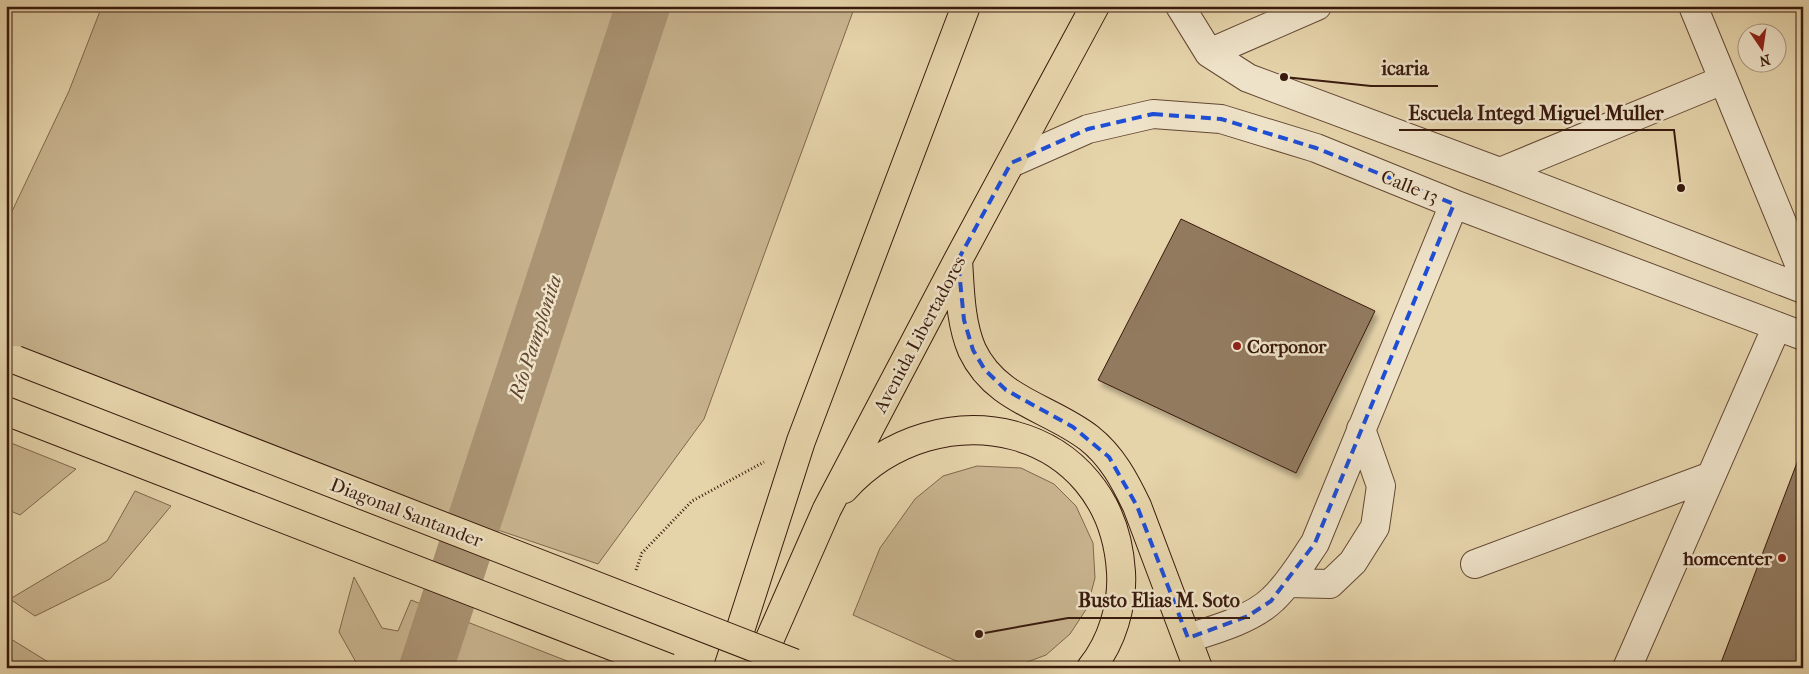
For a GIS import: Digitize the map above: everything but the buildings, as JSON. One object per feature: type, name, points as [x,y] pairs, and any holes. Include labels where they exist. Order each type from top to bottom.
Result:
[{"type":"main road","points":[[728,668],[801,441],[966,6]]},
{"type":"main road","name":"Avenida Libertadores","points":[[757,668],[827,509],[1095,6]]},
{"type":"main road","points":[[958,260],[964,320],[973,350],[985,370],[1006,390],[1030,406],[1088,437],[1109,457],[1128,486],[1137,506],[1198,668]]},
{"type":"main road","name":"Diagonal Santander","points":[[11,358],[801,665]]},
{"type":"main road","points":[[6,411],[670,668]]},
{"type":"main road","points":[[827,509],[848,484],[873,463],[902,445],[928,435],[954,430],[999,432],[1027,440],[1055,454],[1076,469],[1094,489],[1108,514],[1117,540],[1121,580],[1117,610],[1104,647],[1092,668]]},
{"type":"street","points":[[1180,6],[1209,53],[1248,78],[1500,172],[1801,279]]},
{"type":"street","points":[[1209,53],[1317,6]]},
{"type":"street","points":[[1693,6],[1801,279]]},
{"type":"street","points":[[1500,172],[1723,80]]},
{"type":"street","name":"Calle 13","points":[[1010,163],[1088,129],[1153,114],[1221,119],[1316,148],[1454,204],[1803,336]]},
{"type":"street","points":[[1188,638],[1248,616],[1271,601],[1288,583],[1314,542],[1454,204]]},
{"type":"street","points":[[1627,668],[1777,326]]},
{"type":"street","points":[[1288,583],[1330,584],[1353,562],[1375,527],[1381,486],[1361,429]]},
{"type":"street","points":[[1474,564],[1711,476]]},
{"type":"path","points":[[636,570],[642,553],[692,502],[801,441]]},
{"type":"highlighted area","points":[[1153,114],[1221,119],[1316,148],[1454,204],[1315,543],[1271,601],[1248,616],[1188,638],[1137,506],[1109,457],[1073,427],[1006,390],[985,370],[973,350],[964,320],[958,260],[1011,163],[1088,129]]},
{"type":"shaded area","points":[[102,6],[855,6],[704,419],[598,564],[6,363],[6,224],[69,91]]},
{"type":"shaded area","points":[[6,441],[76,469],[20,515],[6,509]]},
{"type":"shaded area","points":[[977,466],[1021,468],[1054,484],[1076,506],[1093,543],[1095,578],[1087,608],[1070,634],[1046,655],[1011,668],[972,668],[853,615],[880,548],[915,499],[943,476]]},
{"type":"shaded area","points":[[135,491],[171,506],[110,579],[35,616],[10,599],[107,541]]},
{"type":"shaded area","points":[[354,577],[382,628],[398,631],[411,600],[585,668],[364,668],[357,664],[339,632]]},
{"type":"shaded area","points":[[6,636],[58,668],[6,668]]},
{"type":"waterway","name":"Río Pamplonita","points":[[426,668],[643,6]]},
{"type":"place","name":"icaria","points":[[1284,77]]},
{"type":"place","name":"Escuela Integd Miguel Muller","points":[[1681,188]]},
{"type":"place","name":"Corponor","points":[[1237,346]]},
{"type":"place","name":"homcenter","points":[[1782,558]]},
{"type":"place","name":"Busto Elias M. Soto","points":[[979,634]]}]
